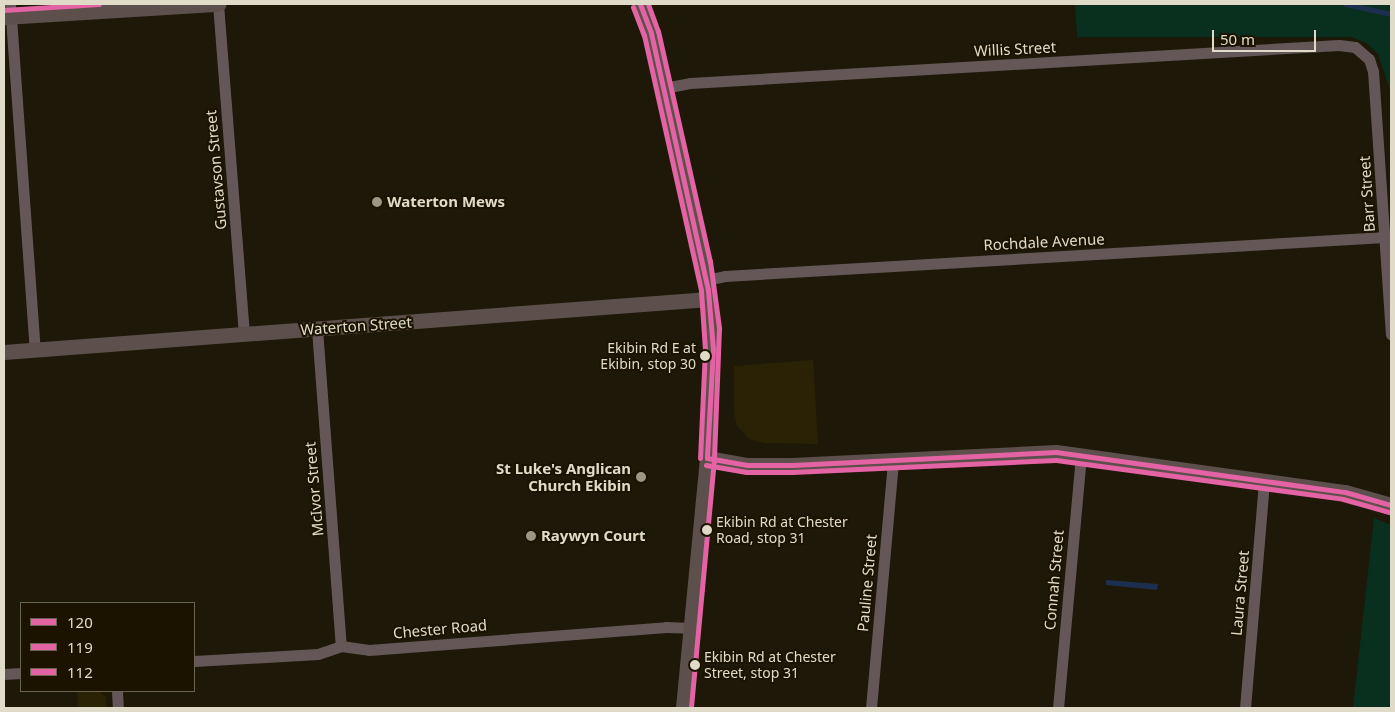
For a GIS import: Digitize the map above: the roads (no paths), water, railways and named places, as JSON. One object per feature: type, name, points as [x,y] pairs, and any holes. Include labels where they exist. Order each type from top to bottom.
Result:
[{"type":"main road","points":[[8,12],[218,4]]},
{"type":"main road","points":[[640,4],[649,23],[706,280],[713,349],[707,458],[683,708]]},
{"type":"main road","name":"Waterton Street","points":[[4,352],[709,299]]},
{"type":"main road","points":[[707,458],[762,466],[1047,451],[1360,494],[1391,504]]},
{"type":"street","name":"Gustavson Street","points":[[218,4],[244,334]]},
{"type":"street","points":[[8,12],[35,350]]},
{"type":"street","name":"Willis Street","points":[[664,88],[690,83],[1339,45],[1354,47],[1366,54]]},
{"type":"street","name":"Barr Street","points":[[1366,54],[1374,76],[1391,334]]},
{"type":"street","name":"Rochdale Avenue","points":[[706,280],[725,276],[1385,236]]},
{"type":"street","name":"McIvor Street","points":[[317,329],[341,646]]},
{"type":"street","name":"Connah Street","points":[[1058,708],[1081,455]]},
{"type":"street","name":"Pauline Street","points":[[871,708],[893,460]]},
{"type":"street","name":"Laura Street","points":[[1245,708],[1264,480]]},
{"type":"street","name":"Chester Road","points":[[195,661],[318,654],[341,646],[369,650],[666,627],[691,628]]},
{"type":"street","points":[[4,674],[20,673]]},
{"type":"street","points":[[117,692],[118,708]]},
{"type":"water","points":[[1106,580],[1158,584],[1157,590],[1106,585]]},
{"type":"waterway","points":[[1346,4],[1391,14]]},
{"type":"place","name":"Waterton Mews","points":[[377,202]]},
{"type":"place","name":"Ekibin Rd E at Ekibin, stop 30","points":[[705,356]]},
{"type":"place","name":"St Luke's Anglican Church Ekibin","points":[[641,477]]},
{"type":"place","name":"Ekibin Rd at Chester Road, stop 31","points":[[707,530]]},
{"type":"place","name":"Raywyn Court","points":[[531,536]]},
{"type":"place","name":"Ekibin Rd at Chester Street, stop 31","points":[[695,665]]}]
